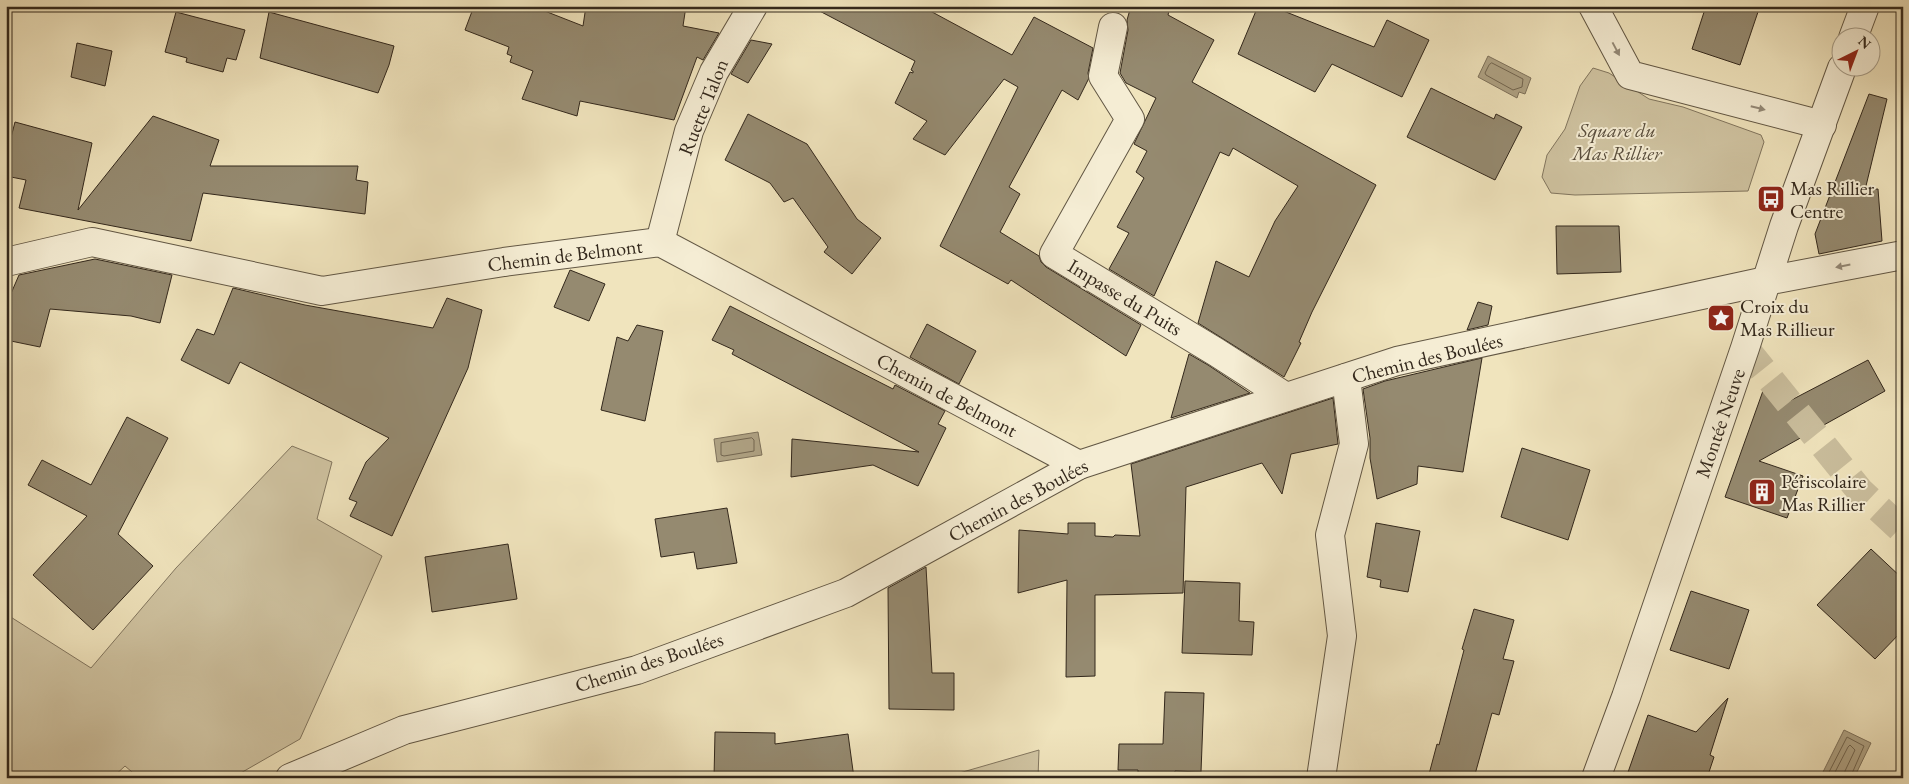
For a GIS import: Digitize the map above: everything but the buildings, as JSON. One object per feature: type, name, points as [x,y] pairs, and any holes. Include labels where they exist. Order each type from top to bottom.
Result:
[{"type":"street","name":"Ruette Talon","points":[[660,242],[689,131],[714,72],[752,6]]},
{"type":"street","points":[[1593,6],[1630,75],[1822,125]]},
{"type":"street","points":[[1857,28],[1865,6]]},
{"type":"street","name":"Impasse du Puits","points":[[1113,27],[1103,76],[1130,119],[1054,254],[1216,352],[1286,398]]},
{"type":"street","name":"Montée Neuve","points":[[1596,778],[1626,697],[1739,367],[1784,226],[1838,78]]},
{"type":"street","name":"Chemin de Belmont","points":[[6,262],[92,242],[322,291],[504,262],[660,242],[1079,465]]},
{"type":"street","name":"Chemin des Boulées","points":[[290,778],[404,730],[637,670],[846,592],[1079,465],[1398,361],[1766,281],[1897,256]]},
{"type":"street","points":[[1321,778],[1342,636],[1330,535],[1354,444],[1346,378]]},
{"type":"green space","name":"Square du Mas Rillier","points":[[1593,68],[1609,73],[1649,99],[1683,107],[1761,135],[1764,142],[1748,191],[1575,195],[1551,193],[1542,177],[1547,155],[1565,129],[1580,86]]},
{"type":"green space","points":[[292,446],[332,462],[317,519],[382,556],[300,739],[232,778],[139,778],[125,766],[112,778],[6,778],[6,614],[91,668],[176,568]]},
{"type":"green space","points":[[1039,750],[1038,778],[942,778]]},
{"type":"water","points":[[1488,56],[1531,78],[1525,94],[1519,92],[1517,98],[1478,77]]},
{"type":"water","points":[[758,432],[762,455],[717,462],[714,439]]},
{"type":"water","points":[[1844,730],[1871,743],[1854,778],[1820,778]]},
{"type":"tunnel","points":[[1745,348],[1860,491],[1903,531]]},
{"type":"place","name":"Mas Rillier Centre","points":[[1771,199]]},
{"type":"place","name":"Croix du Mas Rillieur","points":[[1721,318]]},
{"type":"place","name":"Périscolaire Mas Rillier","points":[[1762,492]]}]
